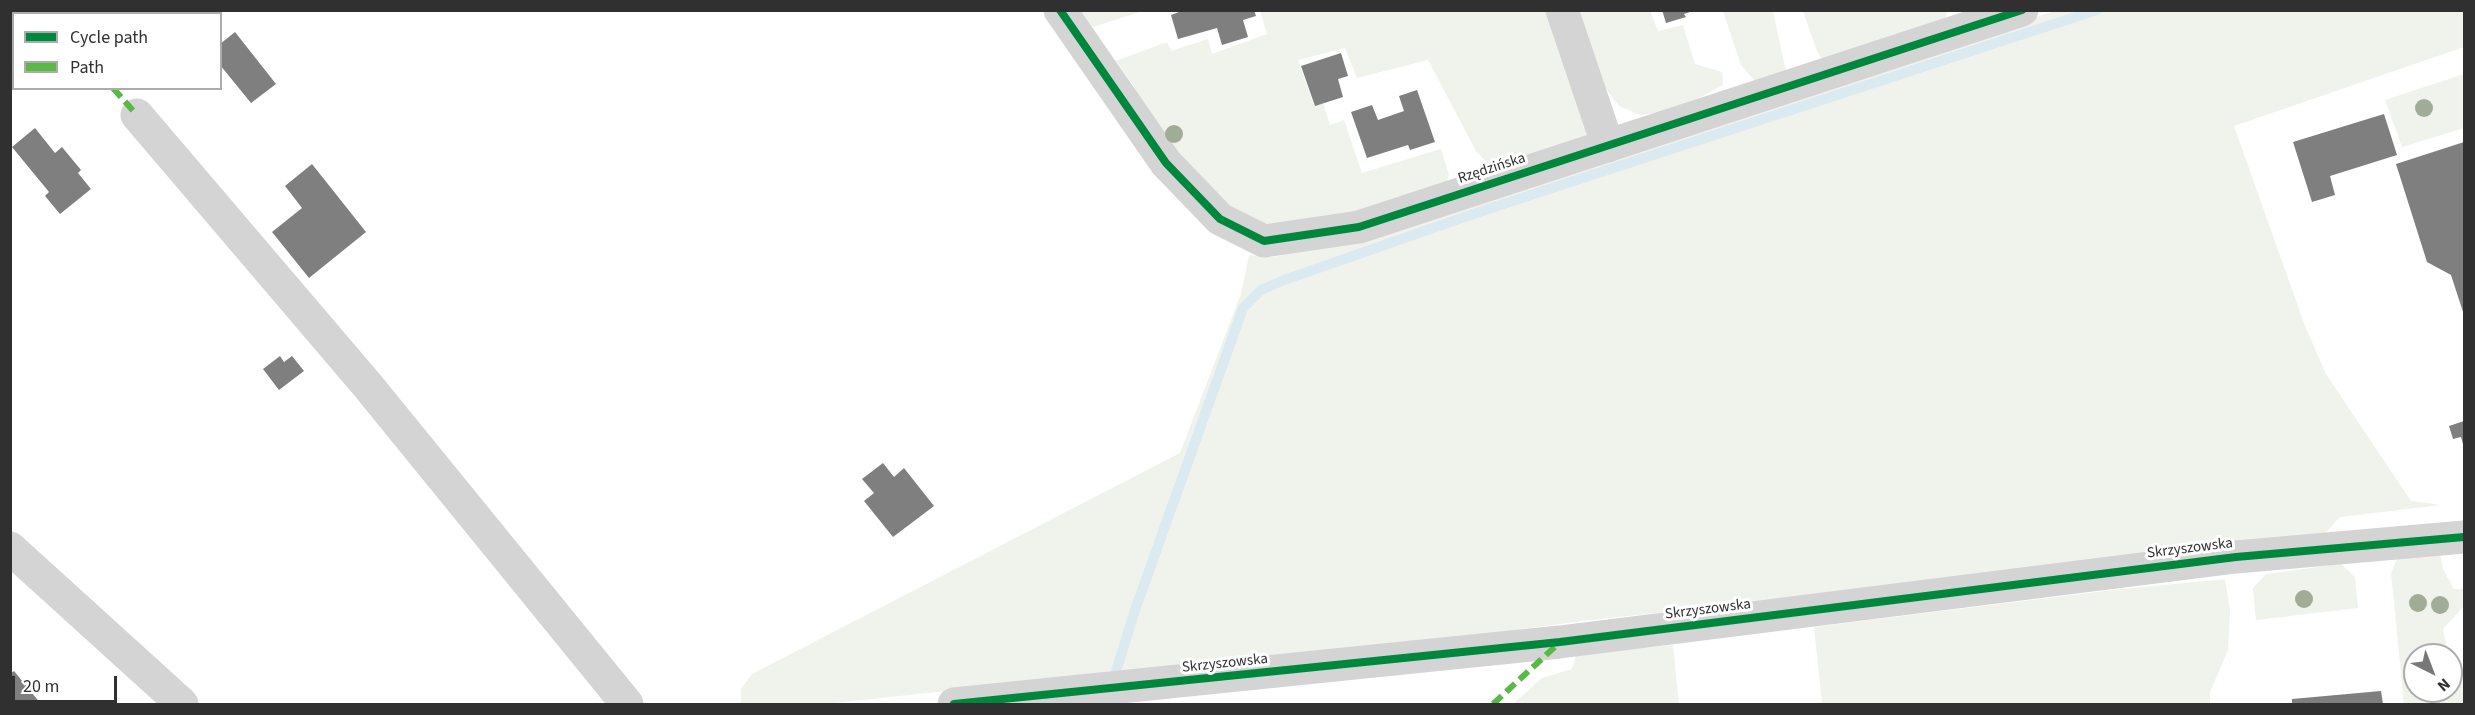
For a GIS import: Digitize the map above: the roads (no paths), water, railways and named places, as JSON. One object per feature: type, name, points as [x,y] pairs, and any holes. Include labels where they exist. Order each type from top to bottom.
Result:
[{"type":"street","name":"Rzędzińska","points":[[1060,10],[1166,163],[1220,219],[1264,241],[1359,227],[1608,146],[1967,19],[2022,10]]},
{"type":"street","points":[[1562,10],[1608,146]]},
{"type":"street","points":[[137,115],[368,386],[627,705]]},
{"type":"street","name":"Skrzyszowska","points":[[954,705],[1572,641],[2236,557],[2464,537]]},
{"type":"street","points":[[10,548],[182,705]]},
{"type":"waterway","points":[[1112,684],[1135,610],[1243,308],[1261,290],[1482,211],[2097,10]]}]
